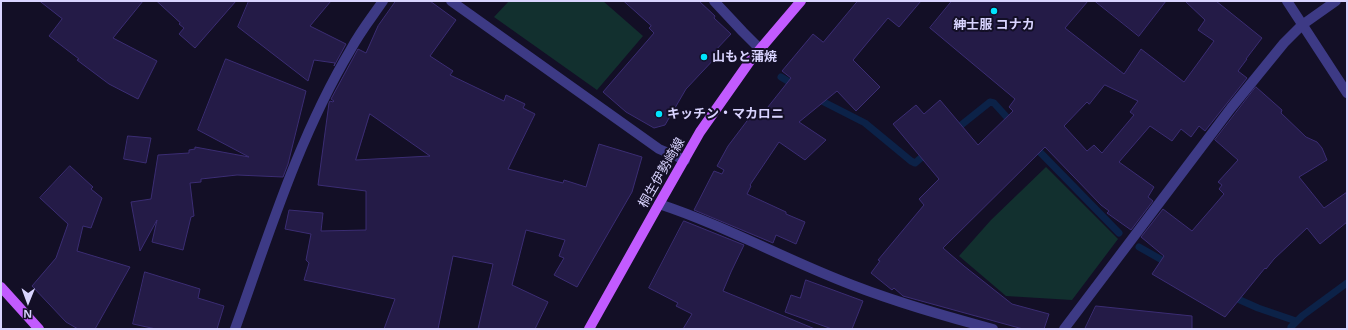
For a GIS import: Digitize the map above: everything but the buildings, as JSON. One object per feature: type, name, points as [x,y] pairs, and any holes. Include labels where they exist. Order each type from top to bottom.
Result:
[{"type":"main road","name":"桐生伊勢崎線","points":[[589,329],[700,132],[760,49],[801,1]]},
{"type":"main road","points":[[1,288],[39,329]]},
{"type":"street","points":[[235,329],[288,182],[321,105],[351,48],[383,1]]},
{"type":"street","points":[[451,1],[659,149],[685,160]]},
{"type":"street","points":[[714,1],[760,49]]},
{"type":"street","points":[[1287,1],[1347,93]]},
{"type":"street","points":[[1064,329],[1231,108],[1284,43],[1302,25],[1336,1]]},
{"type":"street","points":[[659,204],[687,213],[837,279],[903,304],[993,329]]},
{"type":"green space","points":[[509,1],[603,1],[643,36],[597,90],[494,17]]},
{"type":"green space","points":[[1046,167],[1118,239],[1072,300],[1006,296],[959,256],[991,220]]},
{"type":"waterway","points":[[781,77],[796,86]]},
{"type":"waterway","points":[[816,98],[865,123],[915,163],[928,152]]},
{"type":"waterway","points":[[955,130],[990,102],[994,103],[1013,124]]},
{"type":"waterway","points":[[1034,146],[1119,233]]},
{"type":"waterway","points":[[1139,247],[1169,264]]},
{"type":"waterway","points":[[1291,327],[1302,316],[1347,283]]},
{"type":"waterway","points":[[1231,296],[1258,308],[1296,321]]},
{"type":"place","name":"紳士服 コナカ","points":[[994,11]]},
{"type":"place","name":"山もと蒲焼","points":[[704,57]]},
{"type":"place","name":"キッチン・マカロニ","points":[[659,114]]}]
